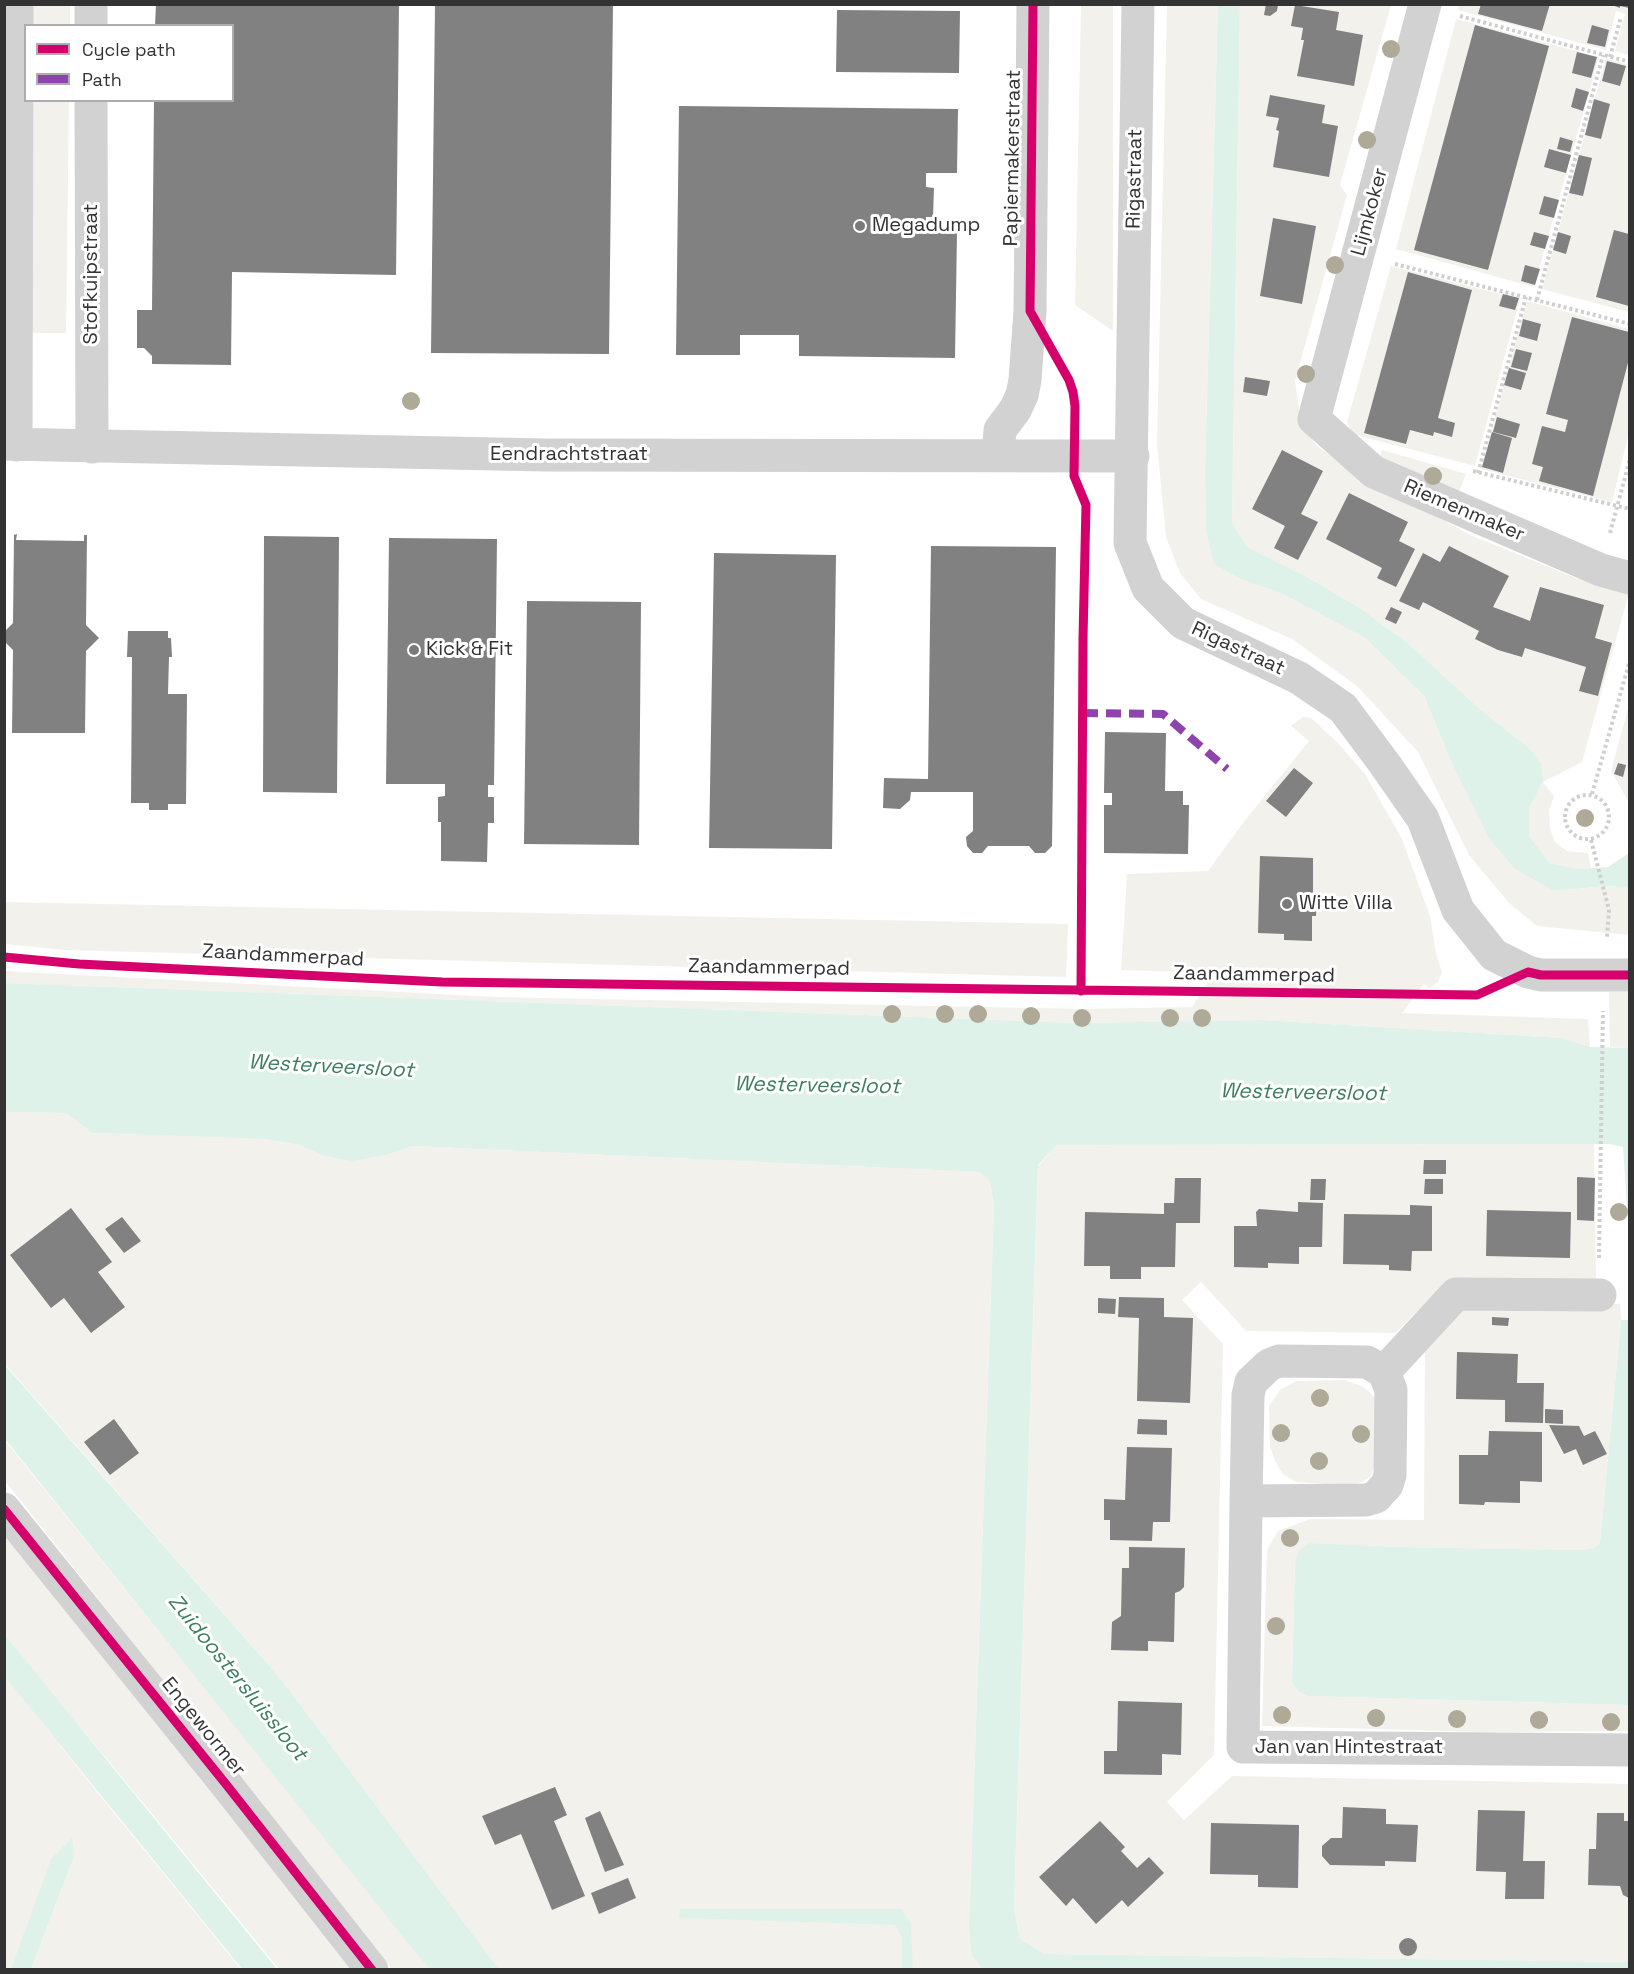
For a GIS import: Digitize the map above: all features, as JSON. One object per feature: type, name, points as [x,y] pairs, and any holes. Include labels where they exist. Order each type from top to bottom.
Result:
[{"type":"street","points":[[10,445],[17,4]]},
{"type":"street","points":[[91,4],[91,24]]},
{"type":"street","name":"Papiermakerstraat","points":[[998,455],[1000,430],[1015,410],[1024,387],[1030,311],[1033,4]]},
{"type":"street","name":"Rigastraat","points":[[1138,4],[1130,543],[1148,588],[1183,622],[1299,678],[1343,708],[1423,819],[1458,910],[1494,955],[1528,972],[1541,975],[1629,975]]},
{"type":"street","name":"Lijmkoker","points":[[1314,419],[1425,5]]},
{"type":"street","name":"Stofkuipstraat","points":[[91,102],[92,447]]},
{"type":"street","name":"Riemenmaker","points":[[1314,419],[1374,472],[1615,574]]},
{"type":"street","name":"Eendrachtstraat","points":[[10,445],[546,455],[1133,456]]},
{"type":"street","points":[[1246,1501],[1366,1500],[1376,1497],[1387,1485],[1390,1475],[1391,1390],[1384,1372],[1456,1294],[1600,1295]]},
{"type":"street","name":"Jan van Hintestraat","points":[[1384,1372],[1367,1362],[1280,1361],[1269,1365],[1251,1382],[1248,1395],[1243,1747],[1629,1750]]},
{"type":"street","name":"Engewormer","points":[[4,1509],[372,1970]]},
{"type":"path","points":[[1425,5],[1629,62]]},
{"type":"path","points":[[1610,57],[1621,17]]},
{"type":"path","points":[[1537,300],[1603,55]]},
{"type":"path","points":[[1358,254],[1629,324]]},
{"type":"path","points":[[1526,297],[1478,472],[1629,508]]},
{"type":"path","points":[[1615,574],[1617,505],[1629,459]]},
{"type":"path","points":[[1592,795],[1629,660]]},
{"type":"path","points":[[1592,795],[1605,802],[1610,818],[1603,832],[1591,840],[1579,837],[1568,830],[1565,816],[1568,804],[1580,796],[1592,795]]},
{"type":"path","points":[[1591,840],[1609,909]]},
{"type":"path","points":[[1600,1295],[1603,1031]]},
{"type":"shaded area","points":[[1460,4],[1629,5],[1629,55],[1615,51],[1625,14],[1616,11],[1606,50],[1458,10]]},
{"type":"shaded area","points":[[32,5],[70,5],[70,24],[32,24]]},
{"type":"shaded area","points":[[1081,5],[1113,5],[1113,331],[1075,305]]},
{"type":"shaded area","points":[[1167,5],[1218,5],[1205,470],[1206,531],[1245,581],[1281,593],[1365,638],[1424,696],[1450,759],[1554,891],[1607,886],[1629,888],[1629,935],[1537,926],[1509,903],[1469,855],[1418,752],[1357,686],[1292,639],[1201,599],[1180,573],[1166,537],[1157,444]]},
{"type":"shaded area","points":[[1240,5],[1391,5],[1340,185],[1347,195],[1295,381],[1301,424],[1316,445],[1340,463],[1470,535],[1576,578],[1629,593],[1582,762],[1543,782],[1554,796],[1549,810],[1550,829],[1555,842],[1567,851],[1588,853],[1591,868],[1579,869],[1550,863],[1529,836],[1529,808],[1534,798],[1529,748],[1481,710],[1410,645],[1360,608],[1307,577],[1247,547],[1232,522]]},
{"type":"shaded area","points":[[1456,19],[1599,57],[1534,287],[1396,249]]},
{"type":"shaded area","points":[[1606,58],[1629,65],[1629,312],[1542,289]]},
{"type":"shaded area","points":[[31,102],[69,102],[66,333],[28,333]]},
{"type":"shaded area","points":[[1391,266],[1520,299],[1475,466],[1352,434],[1347,422]]},
{"type":"shaded area","points":[[1527,301],[1629,329],[1629,433],[1612,502],[1481,469]]},
{"type":"shaded area","points":[[1382,450],[1466,474],[1457,497],[1380,456]]},
{"type":"shaded area","points":[[1629,705],[1629,803],[1611,771]]},
{"type":"shaded area","points":[[1303,717],[1311,718],[1338,743],[1365,774],[1402,839],[1430,916],[1436,954],[1442,972],[1438,982],[1429,988],[1424,984],[1402,1013],[1588,1019],[1590,1047],[1562,1038],[1263,1020],[1078,1023],[5,983],[4,971],[496,997],[1084,1009],[1192,1007],[1214,973],[1121,970],[1127,874],[1208,871],[1246,819],[1309,741],[1291,726]]},
{"type":"shaded area","points":[[5,902],[1068,924],[1066,977],[65,950],[5,944]]},
{"type":"shaded area","points":[[1609,992],[1629,992],[1629,1048],[1610,1047]]},
{"type":"shaded area","points":[[4,1112],[66,1113],[92,1133],[265,1139],[300,1145],[321,1155],[387,1155],[412,1146],[979,1172],[990,1182],[994,1205],[969,1927],[971,1955],[982,1969],[499,1969],[281,1679],[5,1364]]},
{"type":"shaded area","points":[[1594,1144],[1596,1284],[1448,1281],[1395,1333],[1246,1331],[1201,1282],[1182,1300],[1223,1344],[1214,1755],[1167,1802],[1184,1820],[1232,1776],[1629,1784],[1629,1962],[1045,1954],[1020,1939],[1014,1909],[1038,1166],[1057,1145]]},
{"type":"shaded area","points":[[1467,1304],[1620,1304],[1621,1320],[1600,1542],[1594,1548],[1581,1550],[1310,1543],[1295,1563],[1292,1682],[1298,1691],[1307,1696],[1629,1705],[1629,1731],[1483,1732],[1262,1726],[1267,1550],[1278,1531],[1310,1519],[1424,1520],[1425,1348]]},
{"type":"shaded area","points":[[1345,1380],[1364,1387],[1376,1399],[1376,1463],[1370,1477],[1355,1486],[1296,1482],[1283,1474],[1270,1447],[1269,1406],[1280,1390],[1296,1381]]},
{"type":"shaded area","points":[[4,1439],[430,1969],[392,1969],[390,1967],[5,1481]]},
{"type":"shaded area","points":[[4,1535],[355,1969],[279,1969],[5,1638]]},
{"type":"shaded area","points":[[4,1675],[241,1969],[31,1969],[74,1857],[11,1969],[5,1969]]},
{"type":"water","points":[[1218,5],[1240,5],[1232,522],[1247,547],[1307,577],[1360,608],[1410,645],[1481,710],[1529,748],[1541,764],[1543,781],[1529,808],[1529,836],[1550,863],[1579,869],[1608,867],[1629,853],[1629,888],[1607,886],[1554,891],[1515,869],[1489,838],[1450,759],[1424,696],[1365,638],[1281,593],[1245,581],[1214,564],[1206,531],[1205,470]]},
{"type":"water","name":"Westerveersloot","points":[[5,983],[1078,1023],[1263,1020],[1562,1038],[1590,1047],[1629,1048],[1629,1237],[1623,1147],[1610,1144],[1057,1145],[1038,1165],[1014,1909],[1020,1939],[1045,1954],[1629,1962],[1629,1969],[982,1969],[971,1955],[969,1927],[994,1205],[990,1182],[979,1172],[412,1146],[387,1155],[352,1161],[321,1155],[300,1145],[265,1139],[92,1133],[66,1113],[5,1112]]},
{"type":"water","points":[[1621,1320],[1630,1320],[1629,1705],[1307,1696],[1298,1691],[1292,1682],[1295,1563],[1299,1550],[1310,1543],[1581,1550],[1594,1548],[1600,1542]]},
{"type":"water","name":"Zuidoostersluissloot","points":[[4,1364],[281,1679],[499,1969],[430,1969],[415,1952],[5,1439]]},
{"type":"water","points":[[5,1635],[277,1969],[242,1969],[5,1677]]},
{"type":"water","points":[[72,1838],[74,1857],[31,1969],[11,1969],[51,1859]]},
{"type":"water","points":[[680,1909],[901,1909],[911,1924],[913,1969],[902,1969],[902,1938],[895,1925],[679,1918]]},
{"type":"building","points":[[156,4],[399,4],[396,275],[232,272],[231,365],[152,364],[152,356],[144,348],[137,348],[137,310],[152,310],[154,102],[234,102],[234,24],[155,24]]},
{"type":"building","points":[[435,4],[613,4],[609,354],[431,353]]},
{"type":"building","points":[[1266,4],[1278,5],[1277,11],[1270,16],[1264,15]]},
{"type":"building","points":[[1481,4],[1550,4],[1542,31],[1478,14]]},
{"type":"building","points":[[1609,4],[1629,5],[1629,8],[1620,6],[1620,8]]},
{"type":"building","points":[[1295,5],[1339,12],[1336,30],[1363,35],[1354,86],[1297,76],[1304,40],[1301,40],[1303,28],[1291,26]]},
{"type":"building","points":[[837,10],[960,11],[959,73],[836,72]]},
{"type":"building","points":[[1475,25],[1549,46],[1488,270],[1414,250]]},
{"type":"building","points":[[1592,25],[1609,30],[1605,47],[1587,43]]},
{"type":"building","points":[[1577,52],[1597,57],[1591,78],[1572,73]]},
{"type":"building","points":[[1607,61],[1626,66],[1620,86],[1602,81]]},
{"type":"building","points":[[1576,88],[1589,92],[1583,111],[1571,107]]},
{"type":"building","points":[[1270,95],[1325,105],[1322,123],[1338,126],[1329,177],[1273,167],[1279,118],[1266,116]]},
{"type":"building","points":[[1594,99],[1610,104],[1601,139],[1585,135]]},
{"type":"building","points":[[679,106],[958,109],[957,173],[926,173],[926,187],[934,188],[933,217],[926,217],[926,232],[957,232],[955,358],[799,356],[799,335],[740,335],[740,355],[676,355]]},
{"type":"building","points":[[1560,137],[1573,141],[1570,152],[1557,149]]},
{"type":"building","points":[[1549,149],[1571,155],[1566,173],[1544,167]]},
{"type":"building","points":[[1579,155],[1592,158],[1583,196],[1569,193]]},
{"type":"building","points":[[1544,196],[1559,200],[1554,218],[1539,214]]},
{"type":"building","points":[[1273,218],[1316,226],[1302,304],[1260,296]]},
{"type":"building","points":[[1614,230],[1629,234],[1629,306],[1596,297]]},
{"type":"building","points":[[1534,232],[1549,236],[1545,249],[1530,245]]},
{"type":"building","points":[[1558,232],[1571,236],[1566,254],[1553,250]]},
{"type":"building","points":[[1525,265],[1540,269],[1535,285],[1521,281]]},
{"type":"building","points":[[1408,272],[1472,290],[1438,418],[1455,423],[1452,437],[1434,432],[1433,436],[1410,430],[1406,444],[1364,433]]},
{"type":"building","points":[[1503,294],[1519,298],[1515,310],[1499,306]]},
{"type":"building","points":[[1572,317],[1629,332],[1629,359],[1593,496],[1539,481],[1543,467],[1532,464],[1542,426],[1565,432],[1568,420],[1546,414]]},
{"type":"building","points":[[1523,319],[1541,324],[1537,341],[1519,336]]},
{"type":"building","points":[[1516,349],[1532,353],[1527,371],[1511,367]]},
{"type":"building","points":[[1509,368],[1526,373],[1521,390],[1504,385]]},
{"type":"building","points":[[1245,377],[1270,381],[1267,396],[1243,392]]},
{"type":"building","points":[[1497,417],[1520,424],[1516,438],[1493,432]]},
{"type":"building","points":[[1492,432],[1512,438],[1503,473],[1482,467]]},
{"type":"building","points":[[1282,450],[1323,471],[1301,514],[1318,522],[1298,560],[1274,548],[1285,526],[1252,509]]},
{"type":"building","points":[[1349,493],[1408,522],[1399,541],[1415,549],[1396,587],[1377,578],[1382,568],[1326,539]]},
{"type":"building","points":[[17,534],[16,540],[84,541],[84,535],[87,535],[86,625],[99,638],[86,651],[85,733],[12,733],[13,650],[4,641],[4,632],[13,623],[14,535]]},
{"type":"building","points":[[264,536],[339,537],[337,793],[263,792]]},
{"type":"building","points":[[389,538],[497,539],[494,785],[488,785],[488,797],[494,797],[494,823],[488,823],[487,862],[441,861],[441,822],[438,822],[438,797],[445,796],[445,784],[386,784]]},
{"type":"building","points":[[931,546],[1056,547],[1052,846],[1045,853],[1035,853],[1029,846],[988,846],[982,853],[973,853],[967,846],[966,837],[973,831],[973,792],[911,792],[910,800],[900,809],[883,808],[884,778],[928,779]]},
{"type":"building","points":[[1449,546],[1509,576],[1493,607],[1530,621],[1540,587],[1604,605],[1595,638],[1612,643],[1598,696],[1579,691],[1586,667],[1525,648],[1522,657],[1498,650],[1475,639],[1479,631],[1423,602],[1419,610],[1399,601],[1423,553],[1440,562]]},
{"type":"building","points":[[714,553],[836,555],[832,849],[709,848]]},
{"type":"building","points":[[527,601],[641,602],[639,845],[524,844]]},
{"type":"building","points":[[1391,607],[1402,612],[1396,624],[1385,619]]},
{"type":"building","points":[[128,631],[168,631],[168,638],[171,638],[172,657],[169,657],[168,694],[187,694],[186,804],[168,804],[168,810],[149,810],[149,803],[131,803],[132,657],[127,657]]},
{"type":"building","points":[[1105,732],[1166,733],[1165,791],[1183,791],[1183,805],[1189,805],[1188,854],[1104,853],[1104,805],[1112,805],[1112,793],[1104,793]]},
{"type":"building","points":[[1618,763],[1626,765],[1623,777],[1614,774]]},
{"type":"building","points":[[1294,768],[1313,783],[1286,817],[1266,801]]},
{"type":"building","name":"Witte Villa","points":[[1260,856],[1313,858],[1313,892],[1317,892],[1316,916],[1312,916],[1312,941],[1284,940],[1284,934],[1258,933]]},
{"type":"building","points":[[1424,1160],[1446,1160],[1446,1174],[1423,1174]]},
{"type":"building","points":[[1577,1177],[1595,1178],[1594,1221],[1577,1220]]},
{"type":"building","points":[[1175,1178],[1201,1178],[1200,1223],[1176,1223],[1175,1267],[1141,1267],[1141,1279],[1110,1279],[1110,1266],[1084,1266],[1085,1212],[1164,1214],[1164,1203],[1174,1203]]},
{"type":"building","points":[[1311,1179],[1326,1179],[1325,1200],[1310,1200]]},
{"type":"building","points":[[1425,1179],[1443,1179],[1443,1194],[1424,1194]]},
{"type":"building","points":[[1298,1202],[1323,1203],[1322,1247],[1299,1247],[1299,1264],[1268,1263],[1268,1268],[1234,1267],[1234,1226],[1257,1226],[1256,1212],[1259,1209],[1298,1212]]},
{"type":"building","points":[[1410,1205],[1432,1206],[1432,1251],[1412,1251],[1411,1271],[1389,1270],[1389,1265],[1343,1264],[1344,1214],[1410,1215]]},
{"type":"building","points":[[71,1208],[112,1262],[98,1272],[125,1307],[91,1333],[64,1298],[51,1308],[10,1255]]},
{"type":"building","points":[[1487,1210],[1571,1212],[1570,1258],[1486,1256]]},
{"type":"building","points":[[122,1217],[141,1241],[124,1253],[105,1229]]},
{"type":"building","points":[[1119,1297],[1164,1298],[1164,1317],[1193,1318],[1190,1403],[1137,1401],[1139,1318],[1118,1317]]},
{"type":"building","points":[[1098,1298],[1116,1299],[1115,1314],[1098,1313]]},
{"type":"building","points":[[1492,1317],[1509,1318],[1508,1326],[1492,1325]]},
{"type":"building","points":[[1457,1352],[1518,1354],[1517,1383],[1544,1383],[1543,1423],[1505,1422],[1505,1400],[1456,1399]]},
{"type":"building","points":[[1545,1409],[1563,1410],[1563,1424],[1545,1423]]},
{"type":"building","points":[[114,1419],[139,1453],[110,1475],[84,1442]]},
{"type":"building","points":[[1138,1419],[1167,1420],[1167,1435],[1137,1434]]},
{"type":"building","points":[[1549,1425],[1579,1426],[1584,1436],[1595,1431],[1607,1454],[1583,1465],[1576,1449],[1564,1454]]},
{"type":"building","points":[[1489,1431],[1542,1432],[1542,1482],[1520,1481],[1520,1503],[1459,1504],[1459,1455],[1488,1455]]},
{"type":"building","points":[[1127,1447],[1172,1448],[1170,1522],[1153,1522],[1152,1541],[1110,1540],[1110,1520],[1104,1520],[1104,1499],[1125,1500]]},
{"type":"building","points":[[1129,1547],[1185,1548],[1184,1587],[1175,1593],[1174,1642],[1148,1641],[1148,1651],[1111,1650],[1112,1622],[1121,1616],[1122,1568],[1129,1568]]},
{"type":"building","points":[[1118,1701],[1182,1703],[1181,1755],[1162,1754],[1162,1775],[1104,1774],[1104,1751],[1117,1751]]},
{"type":"building","points":[[555,1787],[567,1815],[554,1821],[585,1896],[552,1910],[521,1834],[495,1845],[482,1816]]},
{"type":"building","points":[[1343,1807],[1386,1809],[1386,1824],[1418,1825],[1416,1862],[1385,1861],[1385,1866],[1330,1865],[1322,1856],[1322,1846],[1331,1838],[1342,1838]]},
{"type":"building","points":[[1478,1810],[1525,1811],[1523,1861],[1545,1861],[1544,1899],[1505,1899],[1506,1872],[1476,1871]]},
{"type":"building","points":[[600,1811],[624,1865],[605,1872],[585,1818]]},
{"type":"building","points":[[1597,1813],[1624,1813],[1624,1821],[1629,1821],[1629,1898],[1623,1895],[1620,1886],[1588,1885],[1589,1849],[1596,1849]]},
{"type":"building","points":[[1100,1821],[1125,1847],[1121,1851],[1137,1868],[1149,1857],[1164,1873],[1128,1907],[1122,1900],[1096,1924],[1073,1898],[1066,1906],[1039,1877]]},
{"type":"building","points":[[1211,1823],[1299,1825],[1298,1888],[1258,1887],[1258,1875],[1210,1874]]},
{"type":"building","points":[[628,1878],[636,1898],[599,1914],[591,1893]]},
{"type":"building","points":[[1408,1938],[1414,1941],[1417,1947],[1414,1953],[1408,1956],[1402,1953],[1399,1947],[1402,1941]]},
{"type":"marked path","points":[[1083,713],[1163,714],[1227,769]]},
{"type":"cycle path","points":[[1033,4],[1030,311],[1069,380],[1073,392],[1075,406],[1074,476],[1086,505],[1081,991]]},
{"type":"cycle path","name":"Zaandammerpad","points":[[4,957],[79,964],[442,982],[1477,995],[1528,972],[1541,975],[1630,975]]},
{"type":"cycle path","points":[[4,1509],[372,1970]]},
{"type":"place","name":"Megadump","points":[[860,226]]},
{"type":"place","name":"Kick & Fit","points":[[414,650]]},
{"type":"place","name":"Witte Villa","points":[[1287,904]]}]
